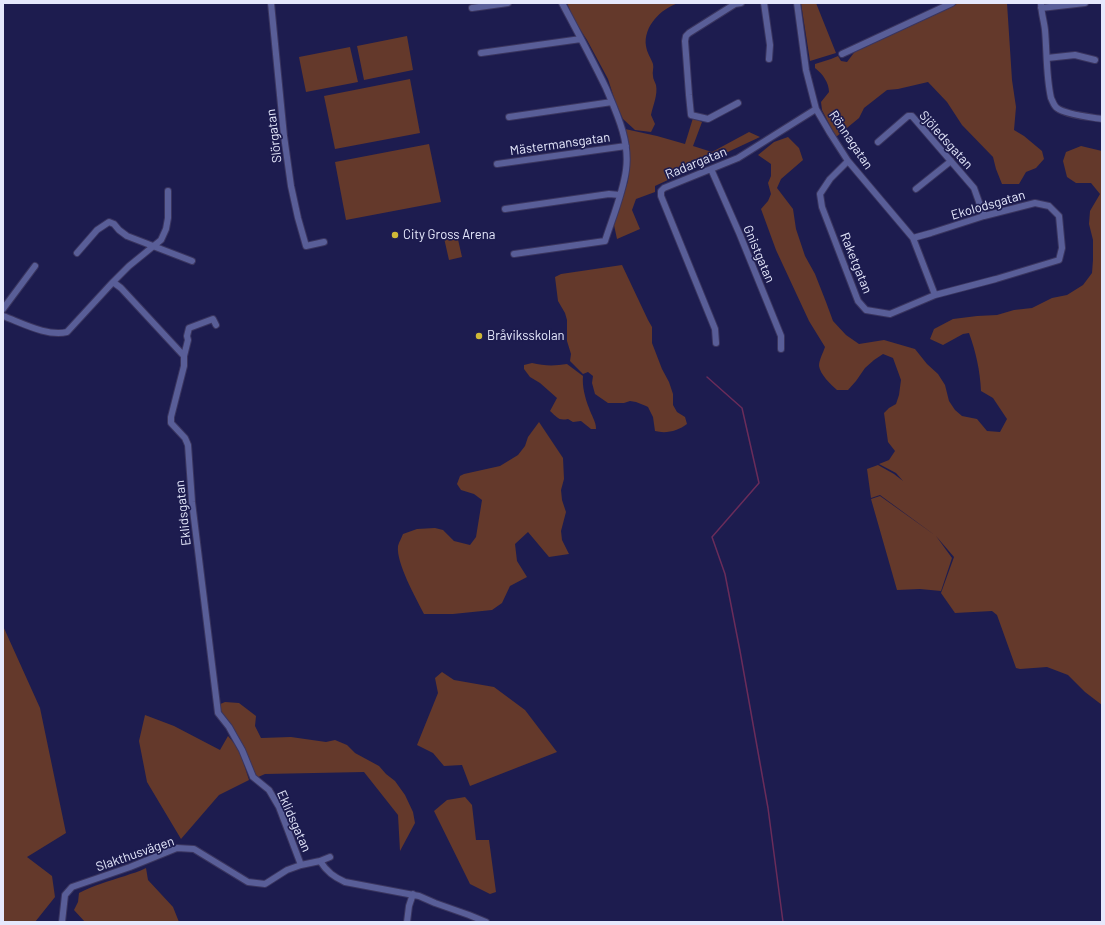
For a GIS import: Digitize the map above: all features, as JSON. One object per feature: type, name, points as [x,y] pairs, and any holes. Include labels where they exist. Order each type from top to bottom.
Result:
[{"type":"street","name":"Slörgatan","points":[[271,3],[284,136],[295,205],[306,246],[324,242]]},
{"type":"street","points":[[472,8],[508,3]]},
{"type":"street","name":"Mästermansgatan","points":[[514,254],[605,241],[620,195],[626,170],[626,146],[622,127],[593,60],[562,3]]},
{"type":"street","points":[[738,103],[708,119],[691,115],[688,95],[685,41],[686,36],[689,33],[735,4],[741,3]]},
{"type":"street","points":[[764,3],[770,45],[769,60]]},
{"type":"street","name":"Rönnagatan","points":[[797,3],[806,70],[816,108],[848,161],[913,238],[935,295]]},
{"type":"street","points":[[842,54],[952,3]]},
{"type":"street","points":[[1085,3],[1041,6],[1045,29],[1051,97],[1054,105],[1065,112],[1102,119]]},
{"type":"street","points":[[481,53],[581,39]]},
{"type":"street","points":[[1047,58],[1075,55],[1096,60]]},
{"type":"street","points":[[509,116],[612,102]]},
{"type":"street","name":"Radargatan","points":[[716,343],[715,329],[661,196],[661,192],[664,188],[738,158],[816,108]]},
{"type":"street","name":"Sjöledsgatan","points":[[878,142],[908,116],[912,116],[974,188],[984,216]]},
{"type":"street","name":"Mästermansgatan","points":[[497,164],[626,146]]},
{"type":"street","name":"Raketgatan","points":[[848,161],[830,179],[820,194],[822,208],[858,301],[866,310],[890,314],[935,295]]},
{"type":"street","points":[[916,189],[951,161]]},
{"type":"street","name":"Gnistgatan","points":[[710,169],[740,235],[781,336],[781,349]]},
{"type":"street","points":[[3,316],[47,332],[59,334],[67,332],[129,266],[161,240],[166,229],[168,218],[168,191]]},
{"type":"street","points":[[505,209],[609,194],[620,195]]},
{"type":"street","name":"Ekolodsgatan","points":[[913,238],[984,216],[1035,203],[1049,206],[1059,216],[1062,248],[1059,260],[935,295]]},
{"type":"street","points":[[77,253],[97,230],[109,222],[114,224],[127,236],[192,261]]},
{"type":"street","points":[[3,309],[35,266]]},
{"type":"street","points":[[113,282],[121,288],[184,356]]},
{"type":"street","name":"Eklidsgatan","points":[[216,325],[213,318],[189,328],[184,356],[184,366],[171,417],[171,423],[186,438],[188,445],[192,502],[218,713],[237,740],[253,777],[269,790],[279,807],[301,865]]},
{"type":"street","name":"Slakthusvägen","points":[[62,922],[65,895],[72,887],[130,867],[177,848],[194,849],[248,882],[264,884],[287,870],[330,857]]},
{"type":"street","points":[[320,861],[329,873],[345,882],[413,894],[486,922]]},
{"type":"street","points":[[407,922],[409,906],[413,894]]},
{"type":"shaded area","points":[[567,3],[679,3],[666,9],[660,14],[650,25],[647,32],[646,46],[653,64],[653,77],[656,85],[656,96],[651,115],[655,124],[651,132],[635,130],[623,119],[616,104],[608,79],[587,40],[574,20]]},
{"type":"shaded area","points":[[801,3],[816,3],[836,53],[810,61]]},
{"type":"shaded area","points":[[959,3],[1007,3],[1012,80],[1016,107],[1014,130],[1042,151],[1044,159],[1036,168],[1026,172],[1019,184],[1002,184],[993,157],[962,125],[947,102],[928,82],[887,90],[864,108],[859,118],[836,137],[822,110],[821,102],[829,92],[829,89],[821,73],[815,68],[815,64],[838,56],[841,61],[847,62],[856,50]]},
{"type":"shaded area","points":[[407,36],[413,70],[364,80],[357,46]]},
{"type":"shaded area","points":[[350,47],[358,82],[306,92],[299,57]]},
{"type":"shaded area","points":[[410,79],[420,133],[335,149],[324,96]]},
{"type":"shaded area","points":[[693,118],[702,122],[693,146],[712,152],[749,132],[760,137],[655,186],[655,192],[636,199],[632,210],[640,229],[617,239],[614,225],[628,181],[629,158],[625,129],[685,144]]},
{"type":"shaded area","points":[[788,137],[799,148],[803,160],[781,179],[777,188],[793,209],[796,229],[805,256],[815,274],[833,321],[846,335],[859,344],[884,340],[915,349],[927,364],[938,374],[945,385],[949,401],[955,410],[962,416],[977,419],[987,431],[1000,432],[1007,419],[993,398],[981,391],[980,376],[974,347],[969,333],[963,334],[943,345],[930,339],[934,329],[953,319],[997,315],[1014,310],[1032,308],[1052,298],[1067,295],[1083,285],[1092,273],[1093,240],[1089,224],[1090,211],[1100,194],[1091,183],[1076,183],[1067,177],[1063,161],[1066,152],[1081,146],[1102,151],[1102,705],[1085,692],[1068,675],[1047,667],[1016,668],[997,615],[992,611],[955,613],[941,593],[954,557],[936,536],[880,495],[871,498],[867,469],[878,465],[903,481],[896,473],[879,464],[889,460],[895,451],[888,442],[884,413],[896,404],[901,380],[893,358],[883,354],[865,368],[848,390],[837,390],[821,372],[819,366],[825,347],[809,321],[776,250],[761,209],[768,201],[771,194],[768,183],[771,176],[771,164],[758,155],[774,142]]},
{"type":"shaded area","points":[[429,144],[441,202],[346,220],[335,162]]},
{"type":"shaded area","points":[[457,235],[462,257],[449,260],[444,238]]},
{"type":"shaded area","points":[[622,265],[652,327],[652,343],[662,369],[669,382],[673,394],[673,405],[677,412],[685,417],[687,424],[676,430],[668,432],[655,431],[653,417],[648,407],[636,402],[630,401],[624,403],[608,403],[595,394],[592,383],[593,376],[588,372],[583,374],[570,361],[571,354],[567,341],[567,320],[558,301],[555,277],[561,274]]},
{"type":"shaded area","points":[[532,363],[541,365],[567,364],[583,376],[585,396],[596,429],[591,429],[581,421],[573,422],[568,419],[560,419],[550,411],[557,398],[540,383],[530,377],[524,369],[524,365]]},
{"type":"shaded area","points":[[539,422],[563,458],[564,479],[561,490],[562,500],[566,512],[561,531],[562,540],[569,554],[549,557],[528,532],[515,544],[517,561],[527,577],[510,586],[502,603],[492,610],[453,614],[424,614],[400,562],[398,546],[403,534],[417,529],[435,528],[443,530],[454,541],[470,545],[476,537],[482,500],[474,494],[461,490],[457,484],[460,476],[500,466],[518,455],[525,446],[528,437]]},
{"type":"shaded area","points":[[880,496],[936,536],[952,558],[941,591],[920,589],[897,590],[871,499]]},
{"type":"shaded area","points":[[3,626],[40,708],[66,833],[27,857],[52,876],[55,897],[35,922],[3,922]]},
{"type":"shaded area","points":[[442,672],[454,680],[494,687],[525,710],[557,752],[470,786],[462,765],[444,766],[433,753],[417,745],[438,693],[435,678]]},
{"type":"shaded area","points":[[225,702],[239,703],[256,716],[255,726],[261,738],[291,737],[326,742],[335,740],[347,745],[355,753],[379,766],[395,781],[405,795],[413,812],[415,823],[400,851],[398,815],[364,772],[265,774],[256,778],[219,714],[218,705]]},
{"type":"shaded area","points":[[145,715],[174,726],[220,750],[228,736],[239,749],[249,780],[219,795],[181,839],[147,782],[139,741]]},
{"type":"shaded area","points":[[465,797],[472,805],[476,840],[489,840],[496,892],[490,894],[470,884],[434,811],[447,800]]},
{"type":"shaded area","points":[[146,868],[148,880],[173,907],[179,922],[85,922],[74,910],[78,902],[79,893],[96,885]]},
{"type":"waterway","points":[[707,377],[742,408],[759,483],[712,537],[725,574],[740,651],[768,808],[783,922]]},
{"type":"place","name":"City Gross Arena","points":[[395,235]]},
{"type":"place","name":"Bråviksskolan","points":[[479,336]]}]
